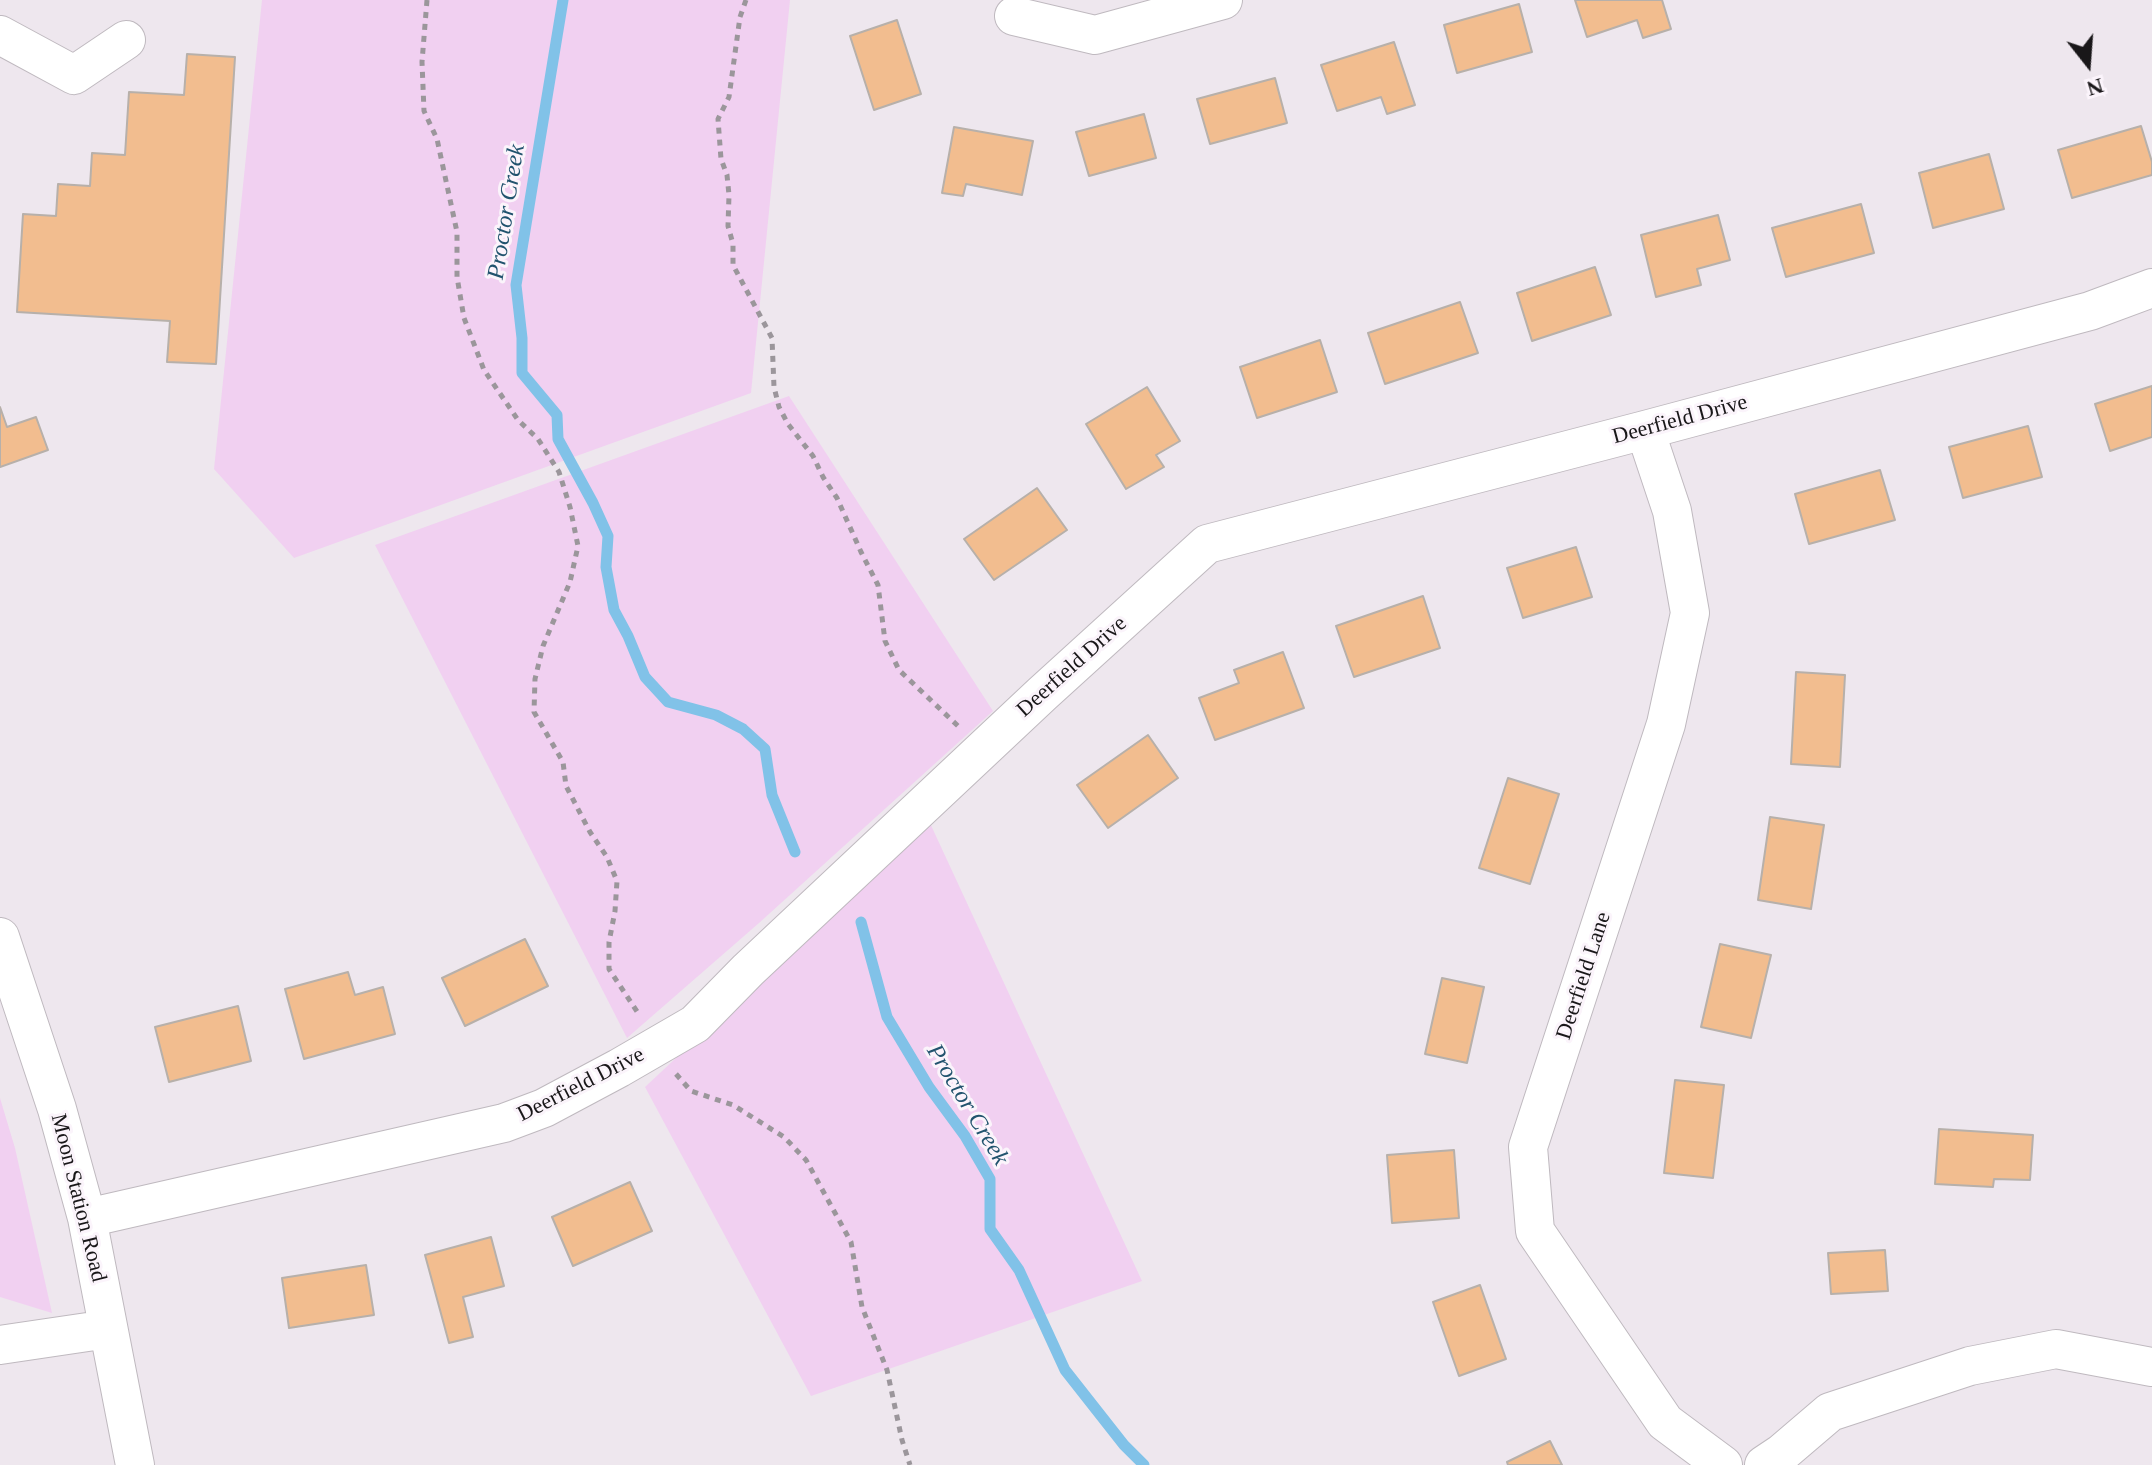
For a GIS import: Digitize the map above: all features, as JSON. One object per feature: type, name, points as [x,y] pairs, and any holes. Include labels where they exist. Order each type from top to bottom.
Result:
[{"type":"street","points":[[1014,16],[1095,35],[1223,0]]},
{"type":"street","points":[[0,35],[74,75],[126,40]]},
{"type":"street","name":"Deerfield Drive","points":[[87,1218],[504,1123],[544,1108],[695,1024],[748,970],[1042,694],[1207,544],[2090,311],[2152,288]]},
{"type":"street","name":"Deerfield Lane","points":[[1645,430],[1672,511],[1690,613],[1666,724],[1528,1147],[1535,1231],[1665,1422],[1723,1465]]},
{"type":"street","name":"Moon Station Road","points":[[0,937],[57,1109],[87,1218],[135,1465]]},
{"type":"street","points":[[0,1345],[108,1329]]},
{"type":"street","points":[[1764,1465],[1830,1412],[1970,1366],[2056,1349],[2152,1367]]},
{"type":"path","points":[[427,0],[422,62],[424,111],[437,139],[457,232],[457,277],[464,318],[484,370],[518,420],[538,439],[559,472],[578,546],[570,582],[543,646],[535,679],[534,712],[563,762],[566,786],[607,857],[617,881],[609,942],[609,969],[646,1025]]},
{"type":"path","points":[[746,0],[740,17],[729,97],[718,119],[721,159],[727,175],[733,265],[772,338],[774,387],[779,407],[837,498],[878,585],[885,641],[899,670],[967,735]]},
{"type":"path","points":[[670,1068],[691,1091],[733,1105],[784,1137],[806,1160],[851,1242],[862,1307],[887,1370],[910,1465]]},
{"type":"shaded area","points":[[262,0],[790,0],[751,393],[294,558],[214,469]]},
{"type":"shaded area","points":[[789,396],[993,711],[627,1038],[375,545]]},
{"type":"shaded area","points":[[929,821],[1142,1281],[811,1396],[645,1087]]},
{"type":"shaded area","points":[[0,1098],[15,1148],[52,1313],[0,1297]]},
{"type":"building","points":[[1575,0],[1662,0],[1671,29],[1643,38],[1637,20],[1587,37]]},
{"type":"building","points":[[1519,4],[1532,52],[1457,73],[1444,25]]},
{"type":"building","points":[[897,20],[921,94],[874,110],[850,36]]},
{"type":"building","points":[[1394,42],[1415,105],[1387,114],[1381,97],[1337,111],[1321,65]]},
{"type":"building","points":[[187,54],[235,57],[216,364],[167,362],[170,321],[17,312],[23,214],[56,216],[58,184],[90,186],[92,153],[125,155],[129,92],[184,95]]},
{"type":"building","points":[[1275,78],[1287,123],[1210,144],[1197,99]]},
{"type":"building","points":[[1144,114],[1156,158],[1089,176],[1076,132]]},
{"type":"building","points":[[2141,126],[2152,162],[2152,175],[2072,198],[2058,150]]},
{"type":"building","points":[[954,127],[1033,141],[1022,195],[966,184],[963,196],[942,193]]},
{"type":"building","points":[[1989,154],[2004,209],[1933,228],[1919,173]]},
{"type":"building","points":[[1861,204],[1874,253],[1786,277],[1772,228]]},
{"type":"building","points":[[1718,215],[1730,260],[1697,269],[1701,285],[1656,297],[1641,235]]},
{"type":"building","points":[[1595,267],[1611,315],[1532,341],[1517,293]]},
{"type":"building","points":[[1460,302],[1478,353],[1385,384],[1368,333]]},
{"type":"building","points":[[1320,340],[1337,392],[1257,418],[1240,367]]},
{"type":"building","points":[[2152,386],[2152,437],[2110,451],[2095,404]]},
{"type":"building","points":[[1147,387],[1180,441],[1156,455],[1164,467],[1126,489],[1086,424]]},
{"type":"building","points":[[0,407],[7,427],[36,417],[48,450],[0,467]]},
{"type":"building","points":[[2028,426],[2042,477],[1963,498],[1949,447]]},
{"type":"building","points":[[1880,470],[1895,520],[1809,544],[1795,494]]},
{"type":"building","points":[[1037,488],[1067,530],[994,580],[964,539]]},
{"type":"building","points":[[1576,547],[1592,597],[1523,618],[1507,568]]},
{"type":"building","points":[[1423,596],[1440,648],[1354,677],[1336,626]]},
{"type":"building","points":[[1283,652],[1304,708],[1215,740],[1199,698],[1239,683],[1234,670]]},
{"type":"building","points":[[1796,672],[1845,675],[1840,767],[1791,764]]},
{"type":"building","points":[[1148,735],[1178,778],[1108,828],[1077,785]]},
{"type":"building","points":[[1508,778],[1559,794],[1530,884],[1479,868]]},
{"type":"building","points":[[1770,817],[1824,825],[1811,909],[1758,900]]},
{"type":"building","points":[[525,939],[548,986],[465,1026],[442,978]]},
{"type":"building","points":[[1720,944],[1771,955],[1751,1038],[1701,1027]]},
{"type":"building","points":[[348,972],[355,995],[383,987],[395,1034],[304,1059],[285,989]]},
{"type":"building","points":[[1442,978],[1484,987],[1467,1063],[1425,1054]]},
{"type":"building","points":[[238,1006],[251,1061],[169,1082],[155,1027]]},
{"type":"building","points":[[1675,1080],[1724,1085],[1713,1178],[1664,1173]]},
{"type":"building","points":[[1939,1129],[2033,1135],[2030,1180],[1994,1179],[1993,1187],[1935,1184]]},
{"type":"building","points":[[1454,1150],[1459,1218],[1392,1223],[1387,1155]]},
{"type":"building","points":[[630,1182],[652,1231],[573,1266],[552,1217]]},
{"type":"building","points":[[491,1237],[504,1286],[463,1297],[473,1337],[449,1343],[425,1255]]},
{"type":"building","points":[[1885,1250],[1888,1291],[1831,1294],[1828,1253]]},
{"type":"building","points":[[366,1265],[374,1315],[289,1328],[282,1278]]},
{"type":"building","points":[[1480,1285],[1506,1359],[1459,1376],[1433,1302]]},
{"type":"building","points":[[1550,1441],[1562,1465],[1508,1465],[1507,1462]]},
{"type":"waterway","name":"Proctor Creek","points":[[563,0],[516,285],[522,373],[557,415],[558,439],[608,536],[606,567],[614,610],[645,677],[668,702],[716,715],[743,729],[765,749],[772,795],[795,852]]},
{"type":"waterway","name":"Proctor Creek","points":[[861,922],[887,1017],[990,1179],[990,1229],[1019,1270],[1065,1370],[1124,1445],[1144,1465]]}]
